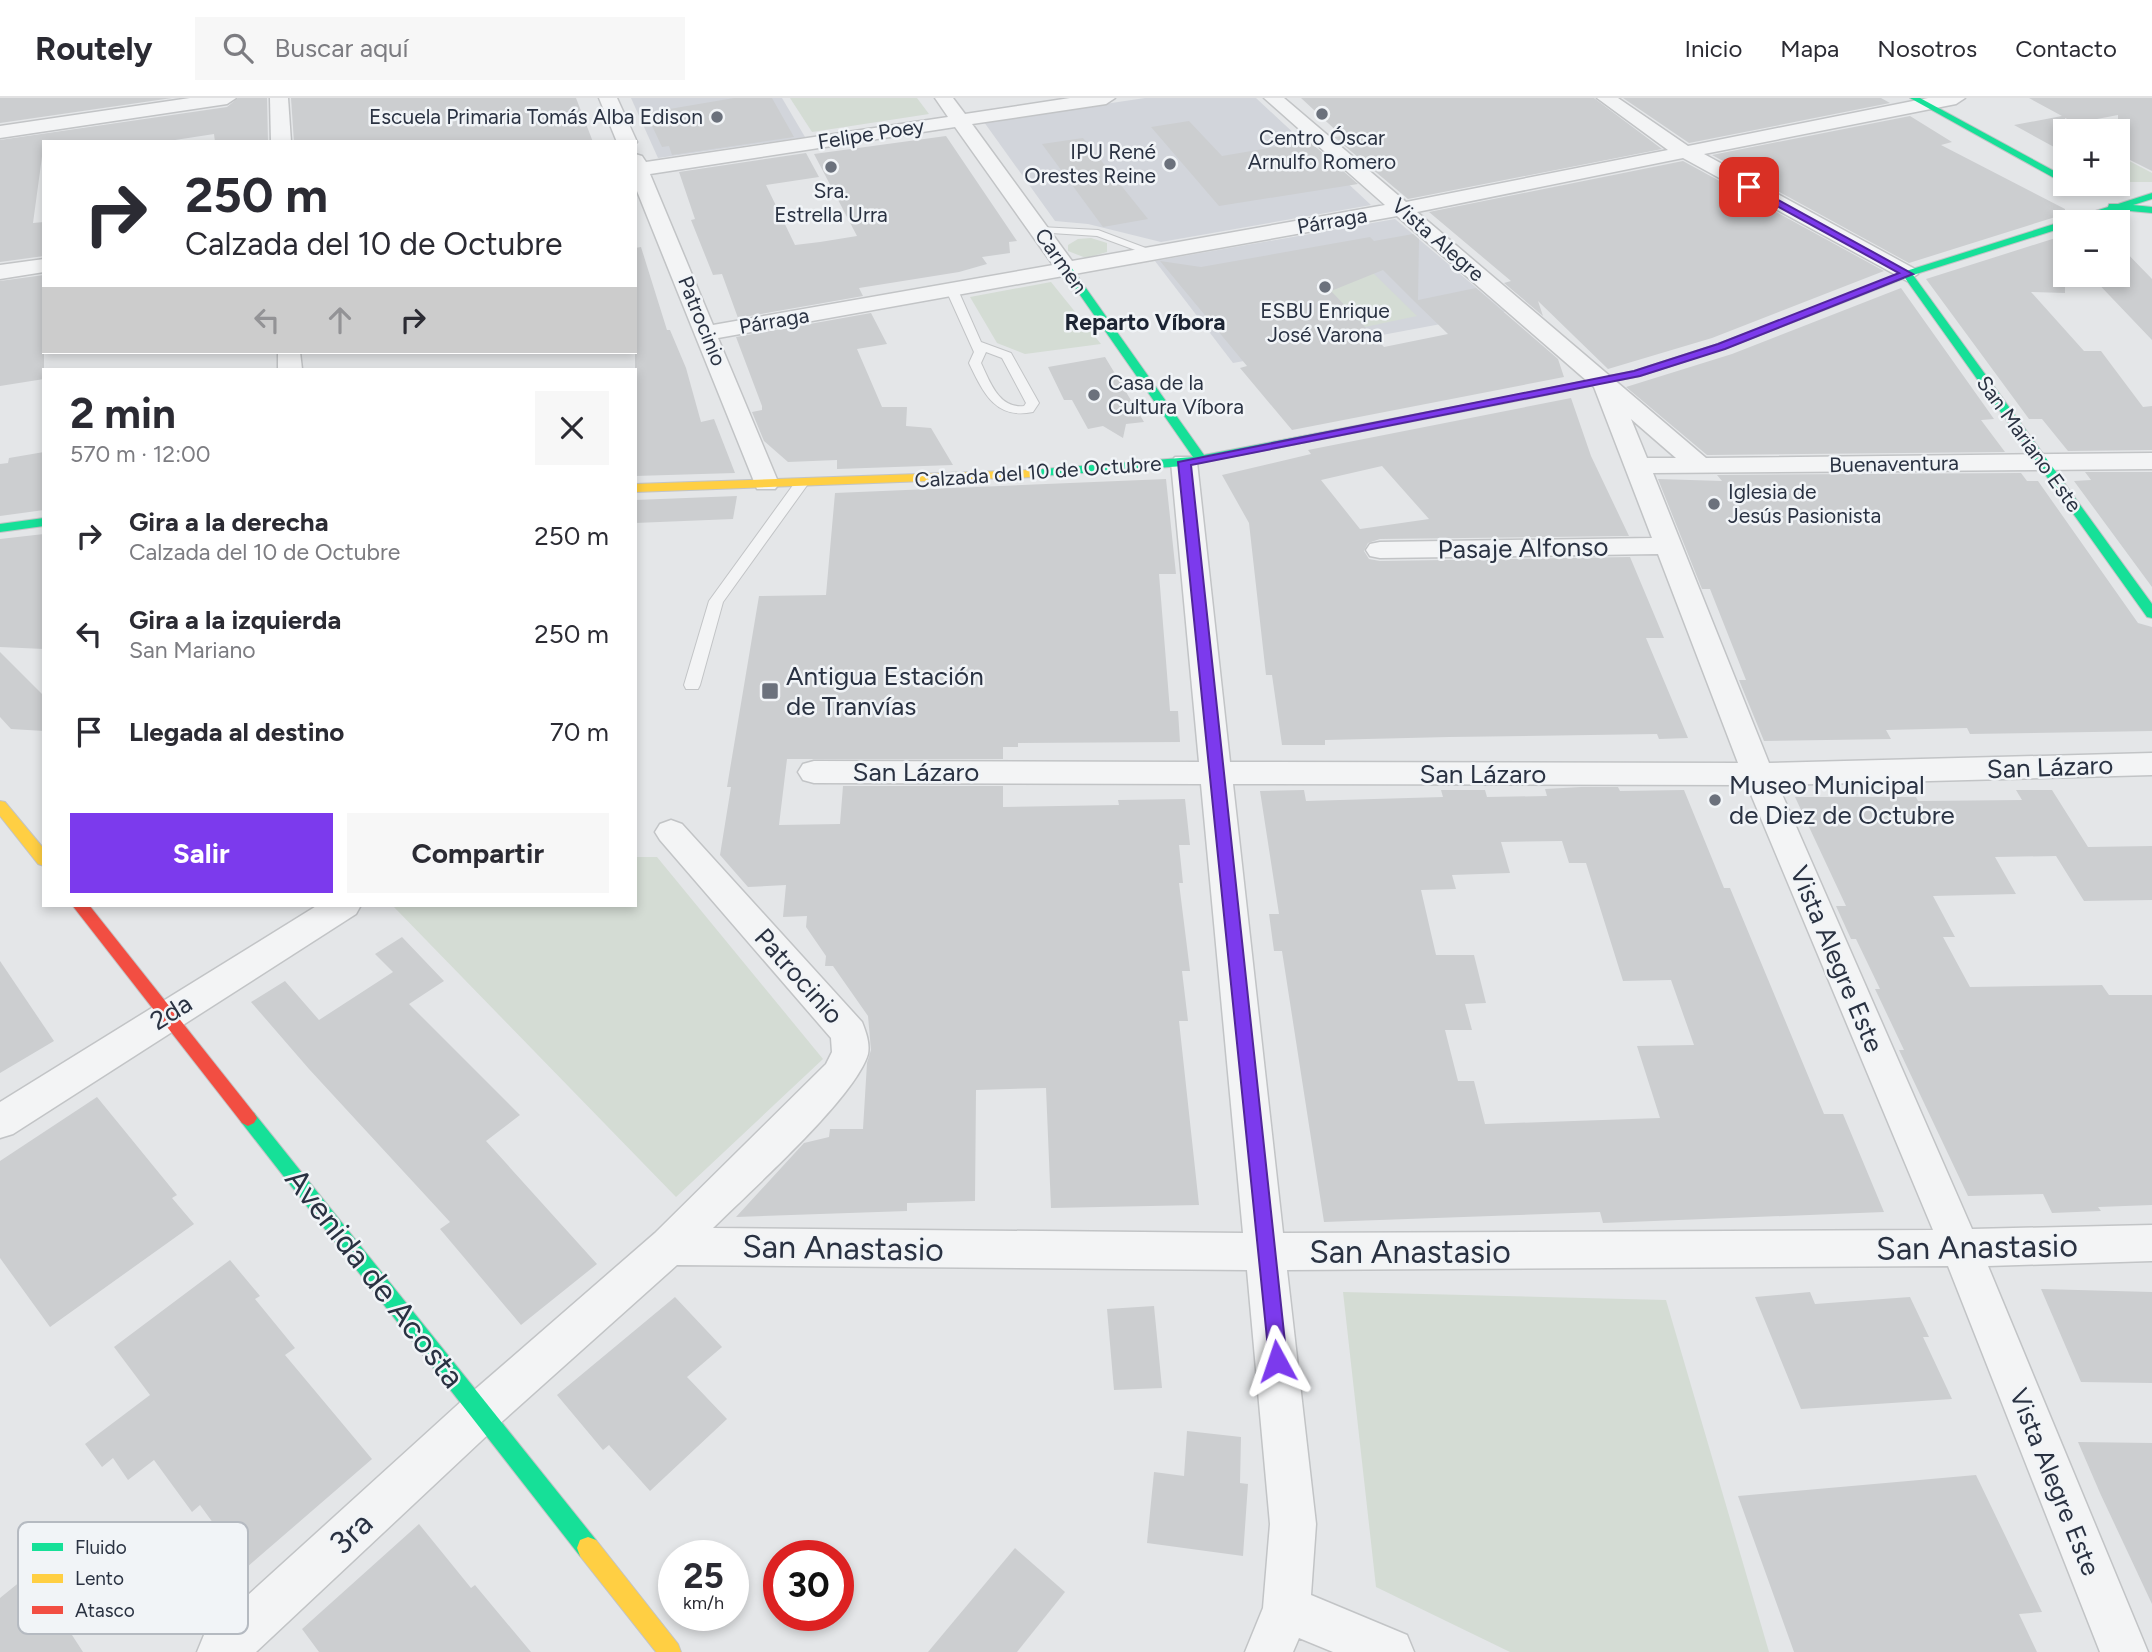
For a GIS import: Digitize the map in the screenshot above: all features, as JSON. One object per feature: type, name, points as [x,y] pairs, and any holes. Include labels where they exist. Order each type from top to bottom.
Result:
[{"type":"main road","points":[[1919,101],[2053,175]]},
{"type":"main road","points":[[2106,196],[2152,211]]},
{"type":"main road","name":"Calzada del 10 de Octubre","points":[[637,488],[1074,473],[1193,461],[1604,382],[1721,346],[2112,198],[2152,196]]},
{"type":"main road","name":"Carmen","points":[[1067,269],[1193,461]]},
{"type":"main road","name":"San Mariano Este","points":[[1907,274],[2152,614]]},
{"type":"main road","points":[[0,528],[42,522]]},
{"type":"main road","points":[[0,806],[42,858]]},
{"type":"main road","name":"Avenida de Acosta","points":[[82,907],[670,1652]]},
{"type":"street","points":[[0,132],[227,98]]},
{"type":"street","points":[[279,98],[281,140]]},
{"type":"street","points":[[608,98],[626,140]]},
{"type":"street","name":"Carmen","points":[[944,98],[1067,269]]},
{"type":"street","name":"Felipe Poey","points":[[637,167],[1106,98]]},
{"type":"street","name":"Vista Alegre","points":[[1273,98],[1604,382]]},
{"type":"street","points":[[1606,98],[1682,150],[1907,274]]},
{"type":"street","name":"Párraga","points":[[707,333],[1400,209],[1919,101],[1956,98]]},
{"type":"street","name":"Patrocinio","points":[[637,167],[707,333],[766,484]]},
{"type":"street","points":[[0,272],[42,265]]},
{"type":"street","points":[[1604,382],[1700,466]]},
{"type":"street","name":"Vista Alegre Este","points":[[1604,382],[1758,774],[1961,1249],[2124,1652]]},
{"type":"street","points":[[1193,461],[1215,773],[1267,1252],[1293,1524],[1287,1609],[1269,1652]]},
{"type":"street","name":"Buenaventura","points":[[1636,466],[2152,461]]},
{"type":"street","name":"Pasaje Alfonso","points":[[1380,550],[1667,546]]},
{"type":"street","name":"San Lázaro","points":[[814,772],[1758,774],[2152,764]]},
{"type":"street","name":"Patrocinio","points":[[669,1246],[839,1075],[850,1052],[849,1033],[671,832]]},
{"type":"street","name":"2da","points":[[0,1122],[167,1013],[341,907]]},
{"type":"street","name":"San Anastasio","points":[[669,1246],[1267,1252],[1961,1249],[2152,1243]]},
{"type":"street","points":[[480,1413],[669,1246]]},
{"type":"street","name":"3ra","points":[[248,1627],[480,1413]]},
{"type":"street","points":[[1287,1609],[1390,1652]]},
{"type":"street","name":"3ra","points":[[221,1652],[241,1634]]},
{"type":"lane","points":[[1040,230],[1098,233],[1153,253]]},
{"type":"lane","points":[[952,289],[979,352],[975,363],[995,402],[1010,411],[1028,409],[1033,403],[1007,356],[976,344]]},
{"type":"lane","points":[[692,685],[716,601],[801,484]]},
{"type":"shaded area","name":"Escuela Primaria Tomás Alba Edison","points":[[631,98],[782,98],[805,137],[658,158]]},
{"type":"shaded area","points":[[790,98],[917,98],[929,114],[812,132]]},
{"type":"shaded area","name":"IPU René Orestes Reine","points":[[1145,98],[1256,98],[1371,205],[1161,242],[1088,224],[1055,221],[984,122]]},
{"type":"shaded area","points":[[2130,161],[2152,173],[2152,182],[2130,182]]},
{"type":"shaded area","name":"ESBU Enrique José Varona","points":[[1395,219],[1505,312],[1233,363],[1155,261]]},
{"type":"shaded area","points":[[1091,238],[1107,243],[1107,252],[1086,258],[1068,251],[1068,245],[1078,239]]},
{"type":"shaded area","points":[[1370,270],[1417,316],[1365,327],[1320,280]]},
{"type":"shaded area","points":[[1051,282],[1101,344],[1025,354],[997,343],[970,297]]},
{"type":"shaded area","points":[[637,857],[657,857],[823,1059],[676,1197],[394,907],[637,907]]},
{"type":"shaded area","points":[[1343,1292],[1666,1300],[1769,1652],[1510,1652],[1376,1587]]},
{"type":"building","points":[[0,98],[172,98],[0,123]]},
{"type":"building","points":[[238,98],[267,98],[268,140],[215,140],[214,134],[175,140],[42,140],[33,223],[42,222],[42,256],[0,262],[0,140],[227,107]]},
{"type":"building","points":[[291,98],[576,98],[592,140],[294,140]]},
{"type":"building","name":"Escuela Primaria Tomás Alba Edison","points":[[734,98],[772,98],[794,137],[672,155],[669,146],[662,147],[646,113]]},
{"type":"building","points":[[1301,98],[1594,98],[1662,149],[1408,199],[1334,137],[1342,136]]},
{"type":"building","points":[[1623,98],[1881,98],[1890,103],[1689,143]]},
{"type":"building","points":[[2029,98],[2152,98],[2152,171],[2130,160],[2130,119],[2118,119],[2118,115],[2097,119],[2053,119],[2053,146],[2014,125],[2062,116]]},
{"type":"building","points":[[1910,116],[1952,142],[1941,145],[2065,210],[2053,210],[2053,218],[1909,263],[1712,155]]},
{"type":"building","points":[[1189,121],[1222,156],[1309,141],[1358,184],[1219,206],[1151,127]]},
{"type":"building","points":[[946,136],[1017,241],[1009,242],[1010,253],[982,257],[987,264],[959,272],[859,288],[863,296],[738,318],[722,274],[713,275],[691,220],[695,219],[679,172],[806,153],[819,177],[766,185],[795,245],[820,242],[857,236],[814,154]]},
{"type":"building","points":[[1083,138],[1148,219],[1103,227],[1042,144]]},
{"type":"building","points":[[1683,161],[1884,271],[1712,338],[1608,369],[1538,301],[1543,316],[1504,283],[1511,281],[1429,212]]},
{"type":"building","points":[[1413,234],[1419,239],[1418,300],[1476,288],[1558,359],[1564,377],[1292,430],[1240,368],[1247,366],[1160,261],[1201,267],[1370,237],[1374,241]],"holes":[[[1383,270],[1448,334],[1384,347],[1331,291]]]},
{"type":"building","points":[[2053,239],[2053,287],[2065,287],[2065,293],[2031,292],[2084,351],[2101,351],[2143,407],[2152,406],[2152,450],[2068,451],[2042,419],[2029,419],[1926,279]]},
{"type":"building","points":[[641,247],[667,330],[670,330],[686,368],[701,422],[714,419],[735,473],[637,476],[637,248]]},
{"type":"building","points":[[2130,256],[2152,279],[2152,340],[2101,287],[2130,287]]},
{"type":"building","points":[[42,275],[42,379],[0,386],[0,281]]},
{"type":"building","points":[[1901,288],[1994,419],[1981,420],[2005,452],[1707,455],[1626,387],[1732,354]]},
{"type":"building","points":[[871,313],[887,344],[857,349],[882,407],[907,407],[906,426],[931,428],[953,465],[837,469],[837,460],[788,462],[764,441],[752,412],[762,410],[762,406],[736,337]]},
{"type":"building","name":"Casa de la Cultura Víbora","points":[[1105,357],[1144,422],[1126,424],[1123,438],[1103,426],[1088,429],[1072,400],[1064,400],[1048,367]]},
{"type":"building","points":[[1571,398],[1591,456],[1629,536],[1380,539],[1368,543],[1364,551],[1369,559],[1380,561],[1630,557],[1664,638],[1646,638],[1688,738],[1659,739],[1657,734],[1449,737],[1325,740],[1325,745],[1282,745],[1272,675],[1266,675],[1249,523],[1222,475],[1311,454],[1308,450]],"holes":[[[1382,466],[1429,519],[1360,529],[1321,480]]]},
{"type":"building","points":[[42,452],[42,510],[0,516],[0,464],[8,463],[9,458]]},
{"type":"building","points":[[2085,472],[2152,472],[2152,587],[2074,481],[2091,480]]},
{"type":"building","points":[[2021,473],[2027,481],[2038,481],[2138,623],[2152,627],[2152,731],[1970,734],[1967,728],[1886,730],[1891,739],[1764,741],[1739,680],[1746,680],[1710,589],[1702,589],[1658,479],[1722,481],[1717,475]]},
{"type":"building","points":[[1166,479],[1176,574],[1159,574],[1170,711],[1178,711],[1180,742],[1018,743],[1018,747],[1003,747],[1003,759],[787,759],[779,825],[840,824],[843,786],[1003,786],[1003,807],[1119,805],[1118,800],[1185,799],[1190,845],[1179,845],[1183,883],[1179,883],[1190,971],[1182,971],[1188,1021],[1179,1021],[1199,1205],[1051,1208],[1046,1088],[976,1090],[975,1201],[907,1203],[907,1211],[736,1217],[804,1143],[829,1137],[830,1129],[863,1129],[867,1063],[871,1050],[868,1016],[833,966],[825,966],[826,956],[806,927],[807,916],[783,917],[786,885],[748,887],[720,855],[731,787],[727,787],[759,596],[826,595],[835,493]]},
{"type":"building","points":[[737,496],[733,519],[637,523],[637,500]]},
{"type":"building","points":[[42,534],[42,649],[0,647],[0,539]]},
{"type":"building","points":[[0,652],[42,694],[42,731],[11,729],[0,717]]},
{"type":"building","points":[[1618,787],[1620,791],[1684,790],[1724,888],[1730,888],[1824,1114],[1843,1114],[1884,1212],[1603,1223],[1600,1212],[1324,1222],[1282,951],[1274,951],[1269,914],[1279,914],[1260,791],[1304,790],[1306,801],[1443,797],[1441,790],[1485,790],[1487,797],[1547,796],[1545,789]],"holes":[[[1562,841],[1569,863],[1586,863],[1623,981],[1671,980],[1694,1045],[1637,1046],[1660,1118],[1485,1124],[1474,1081],[1458,1081],[1445,1030],[1472,1030],[1465,1004],[1486,1003],[1474,955],[1436,955],[1421,890],[1456,889],[1452,875],[1510,873],[1501,842]]]},
{"type":"building","points":[[2016,790],[2052,790],[2088,847],[2152,846],[2152,900],[2084,901],[2056,856],[1995,857],[2016,894],[1933,896],[1955,937],[1943,937],[1970,987],[2102,985],[2109,995],[2152,995],[2152,1205],[2098,1207],[2101,1211],[2052,1213],[2043,1194],[1968,1196],[1899,1050],[1904,1050],[1875,989],[1880,989],[1856,939],[1851,939],[1836,906],[1846,906],[1795,797],[1916,797],[1918,801],[2022,800]]},
{"type":"building","points":[[402,937],[444,981],[409,1004],[520,1115],[486,1141],[597,1264],[521,1325],[440,1229],[450,1222],[251,1002],[285,981],[319,1020],[393,972],[375,954]]},
{"type":"building","points":[[0,961],[54,1041],[0,1073]]},
{"type":"building","points":[[97,1097],[177,1195],[172,1198],[194,1224],[50,1327],[0,1258],[0,1161]]},
{"type":"building","points":[[230,1260],[260,1296],[255,1299],[295,1348],[285,1355],[372,1459],[248,1566],[248,1522],[212,1522],[200,1505],[192,1512],[154,1460],[128,1480],[113,1458],[102,1467],[85,1444],[150,1395],[114,1347]]},
{"type":"building","points":[[2041,1289],[2152,1292],[2152,1383],[2081,1382]]},
{"type":"building","points":[[1810,1292],[1815,1304],[1910,1297],[1929,1337],[1923,1337],[1952,1399],[1801,1409],[1755,1297]]},
{"type":"building","points":[[675,1297],[722,1347],[687,1377],[727,1419],[650,1491],[609,1445],[603,1450],[557,1395]]},
{"type":"building","points":[[1154,1306],[1162,1388],[1114,1390],[1107,1309]]},
{"type":"building","points":[[1187,1431],[1241,1437],[1240,1483],[1248,1484],[1243,1556],[1147,1543],[1154,1472],[1184,1476]]},
{"type":"building","points":[[2078,1442],[2152,1443],[2152,1604],[2100,1493]]},
{"type":"building","points":[[1976,1475],[2042,1612],[2019,1614],[2037,1652],[1794,1652],[1738,1496]]},
{"type":"building","points":[[419,1524],[471,1588],[475,1585],[531,1652],[319,1652],[302,1629]]},
{"type":"building","points":[[1015,1548],[1065,1592],[1017,1652],[928,1652]]},
{"type":"building","points":[[18,1583],[18,1634],[73,1634],[83,1652],[0,1652],[0,1598]]},
{"type":"traffic: fast","points":[[1914,98],[2053,174]]},
{"type":"traffic: fast","points":[[1820,308],[1907,274],[2152,196]]},
{"type":"traffic: fast","points":[[2112,206],[2152,210]]},
{"type":"traffic: fast","points":[[1067,269],[1201,459]]},
{"type":"traffic: fast","points":[[1907,274],[2152,614]]},
{"type":"traffic: fast","points":[[1030,474],[1184,462],[1501,401]]},
{"type":"traffic: fast","points":[[0,528],[42,522]]},
{"type":"traffic: fast","points":[[248,1118],[588,1548]]},
{"type":"traffic: slow","points":[[1501,401],[1636,374],[1722,346],[1820,308]]},
{"type":"traffic: slow","points":[[637,488],[1030,474]]},
{"type":"traffic: slow","points":[[0,806],[42,858]]},
{"type":"traffic: slow","points":[[588,1548],[670,1652]]},
{"type":"traffic: jam","points":[[82,907],[248,1118]]},
{"type":"place","name":"Centro Óscar Arnulfo Romero","points":[[1322,114]]},
{"type":"place","name":"Escuela Primaria Tomás Alba Edison","points":[[717,117]]},
{"type":"place","name":"IPU René Orestes Reine","points":[[1170,164]]},
{"type":"place","name":"Sra. Estrella Urra","points":[[831,167]]},
{"type":"place","name":"ESBU Enrique José Varona","points":[[1325,287]]},
{"type":"place","name":"Casa de la Cultura Víbora","points":[[1094,395]]},
{"type":"place","name":"Iglesia de Jesús Pasionista","points":[[1714,504]]},
{"type":"place","name":"Antigua Estación de Tranvías","points":[[770,691]]},
{"type":"place","name":"Museo Municipal de Diez de Octubre","points":[[1715,800]]},
{"type":"district","name":"Reparto Víbora","points":[[1145,322]]},
{"type":"route","points":[[1277,1361],[1184,462],[1636,374],[1721,346],[1907,274],[1749,187]]}]
